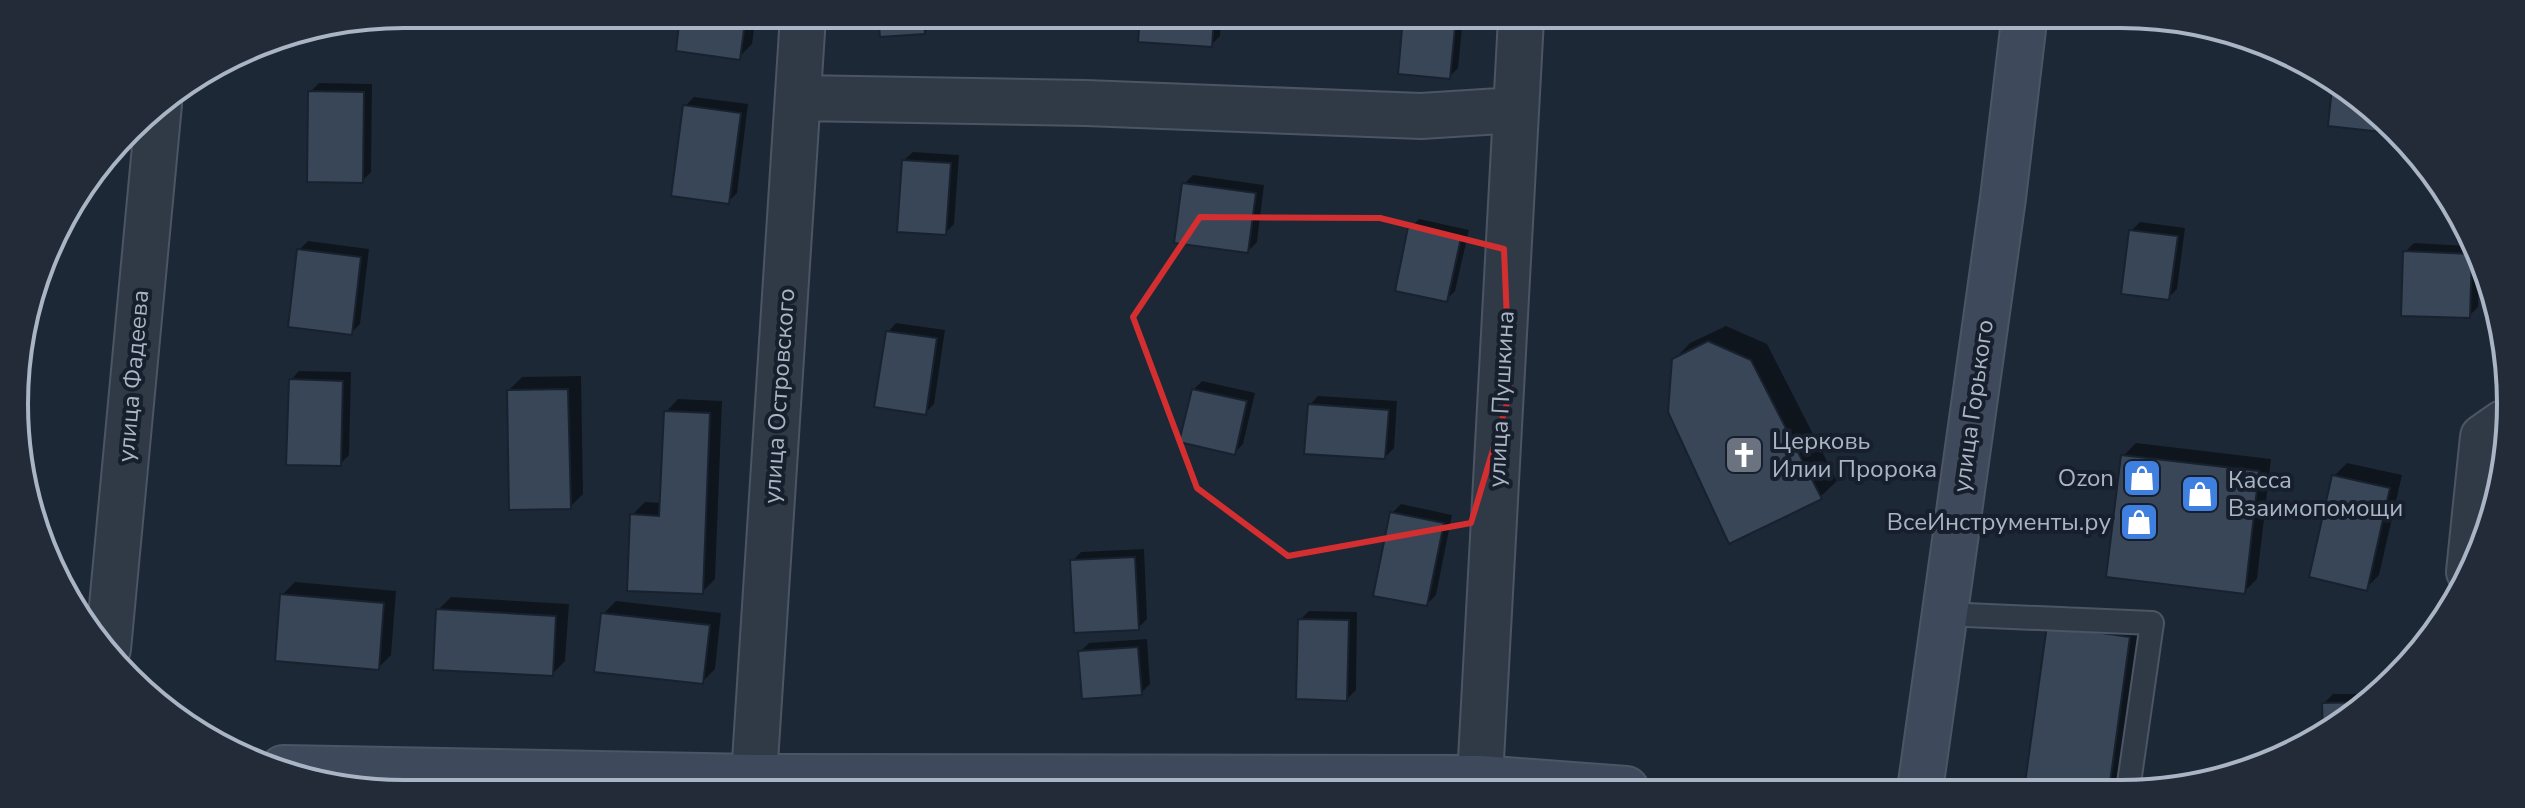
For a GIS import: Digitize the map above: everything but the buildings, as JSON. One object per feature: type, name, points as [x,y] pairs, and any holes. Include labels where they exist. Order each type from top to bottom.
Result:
[{"type":"main road","name":"улица Горького","points":[[1921,780],[2003,198],[2023,28]]},
{"type":"main road","points":[[313,769],[1065,780]]},
{"type":"street","name":"улица Островского","points":[[754,777],[802,28]]},
{"type":"street","name":"улица Пушкина","points":[[1480,780],[1521,28]]},
{"type":"street","points":[[798,98],[1086,103],[1421,116],[1516,110]]},
{"type":"street","name":"улица Фадеева","points":[[109,637],[158,120]]},
{"type":"street","points":[[2473,536],[2483,437],[2496,428]]},
{"type":"lane","points":[[1944,614],[2152,623],[2129,780]]},
{"type":"highlighted area","points":[[1200,217],[1380,218],[1504,249],[1510,393],[1471,523],[1288,556],[1197,488],[1133,317]]},
{"type":"place","name":"Церковь Илии Пророка","points":[[1744,455]]},
{"type":"place","name":"Ozon","points":[[2142,478]]},
{"type":"place","name":"Касса Взаимопомощи","points":[[2200,494]]},
{"type":"place","name":"ВсеИнструменты.ру","points":[[2139,522]]}]
